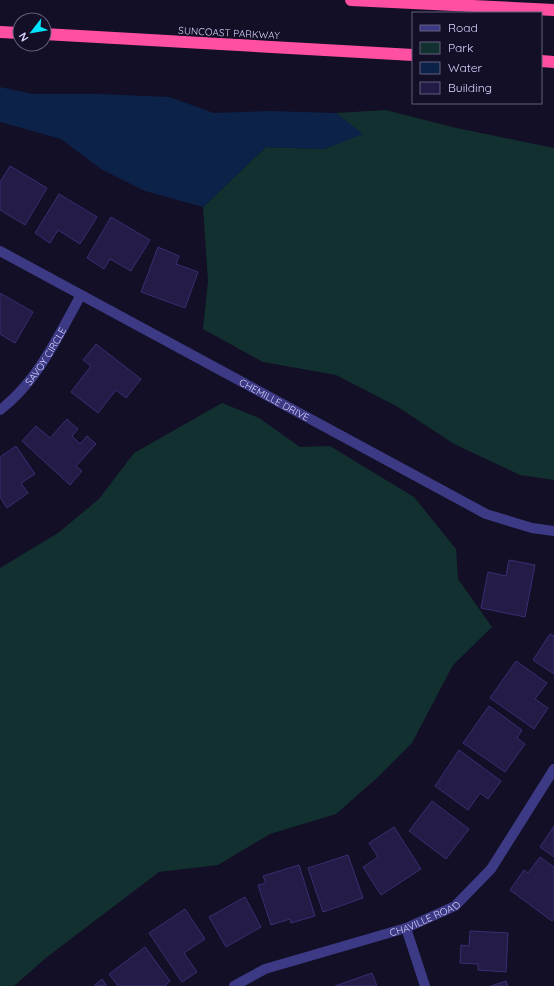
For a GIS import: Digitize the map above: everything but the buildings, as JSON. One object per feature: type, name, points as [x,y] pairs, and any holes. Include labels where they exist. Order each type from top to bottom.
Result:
[{"type":"highway","points":[[351,0],[554,10]]},
{"type":"highway","points":[[0,32],[12,33]]},
{"type":"highway","name":"SUNCOAST PARKWAY","points":[[52,34],[412,55]]},
{"type":"highway","points":[[542,61],[554,62]]},
{"type":"street","name":"CHEMILLE DRIVE","points":[[0,251],[486,514],[532,528],[554,531]]},
{"type":"street","name":"SAVOY CIRCLE","points":[[0,410],[14,399],[42,364],[81,295]]},
{"type":"street","name":"CHAVILLE ROAD","points":[[234,986],[265,969],[406,928],[455,906],[491,869],[554,769]]},
{"type":"street","points":[[406,928],[425,986]]},
{"type":"green space","points":[[386,110],[452,127],[554,148],[554,480],[520,475],[454,444],[398,407],[336,375],[263,362],[203,329],[208,281],[203,207],[266,147],[324,149],[362,134],[336,113]]},
{"type":"green space","points":[[222,403],[259,418],[300,447],[330,446],[414,497],[456,549],[458,579],[492,627],[453,665],[412,743],[377,778],[336,814],[270,834],[218,865],[159,872],[47,957],[14,986],[0,986],[0,568],[58,533],[99,499],[134,453]]},
{"type":"water","points":[[0,87],[33,94],[99,94],[169,97],[214,113],[270,111],[336,113],[363,134],[324,149],[266,147],[203,207],[145,191],[101,169],[61,139],[0,122]]}]
